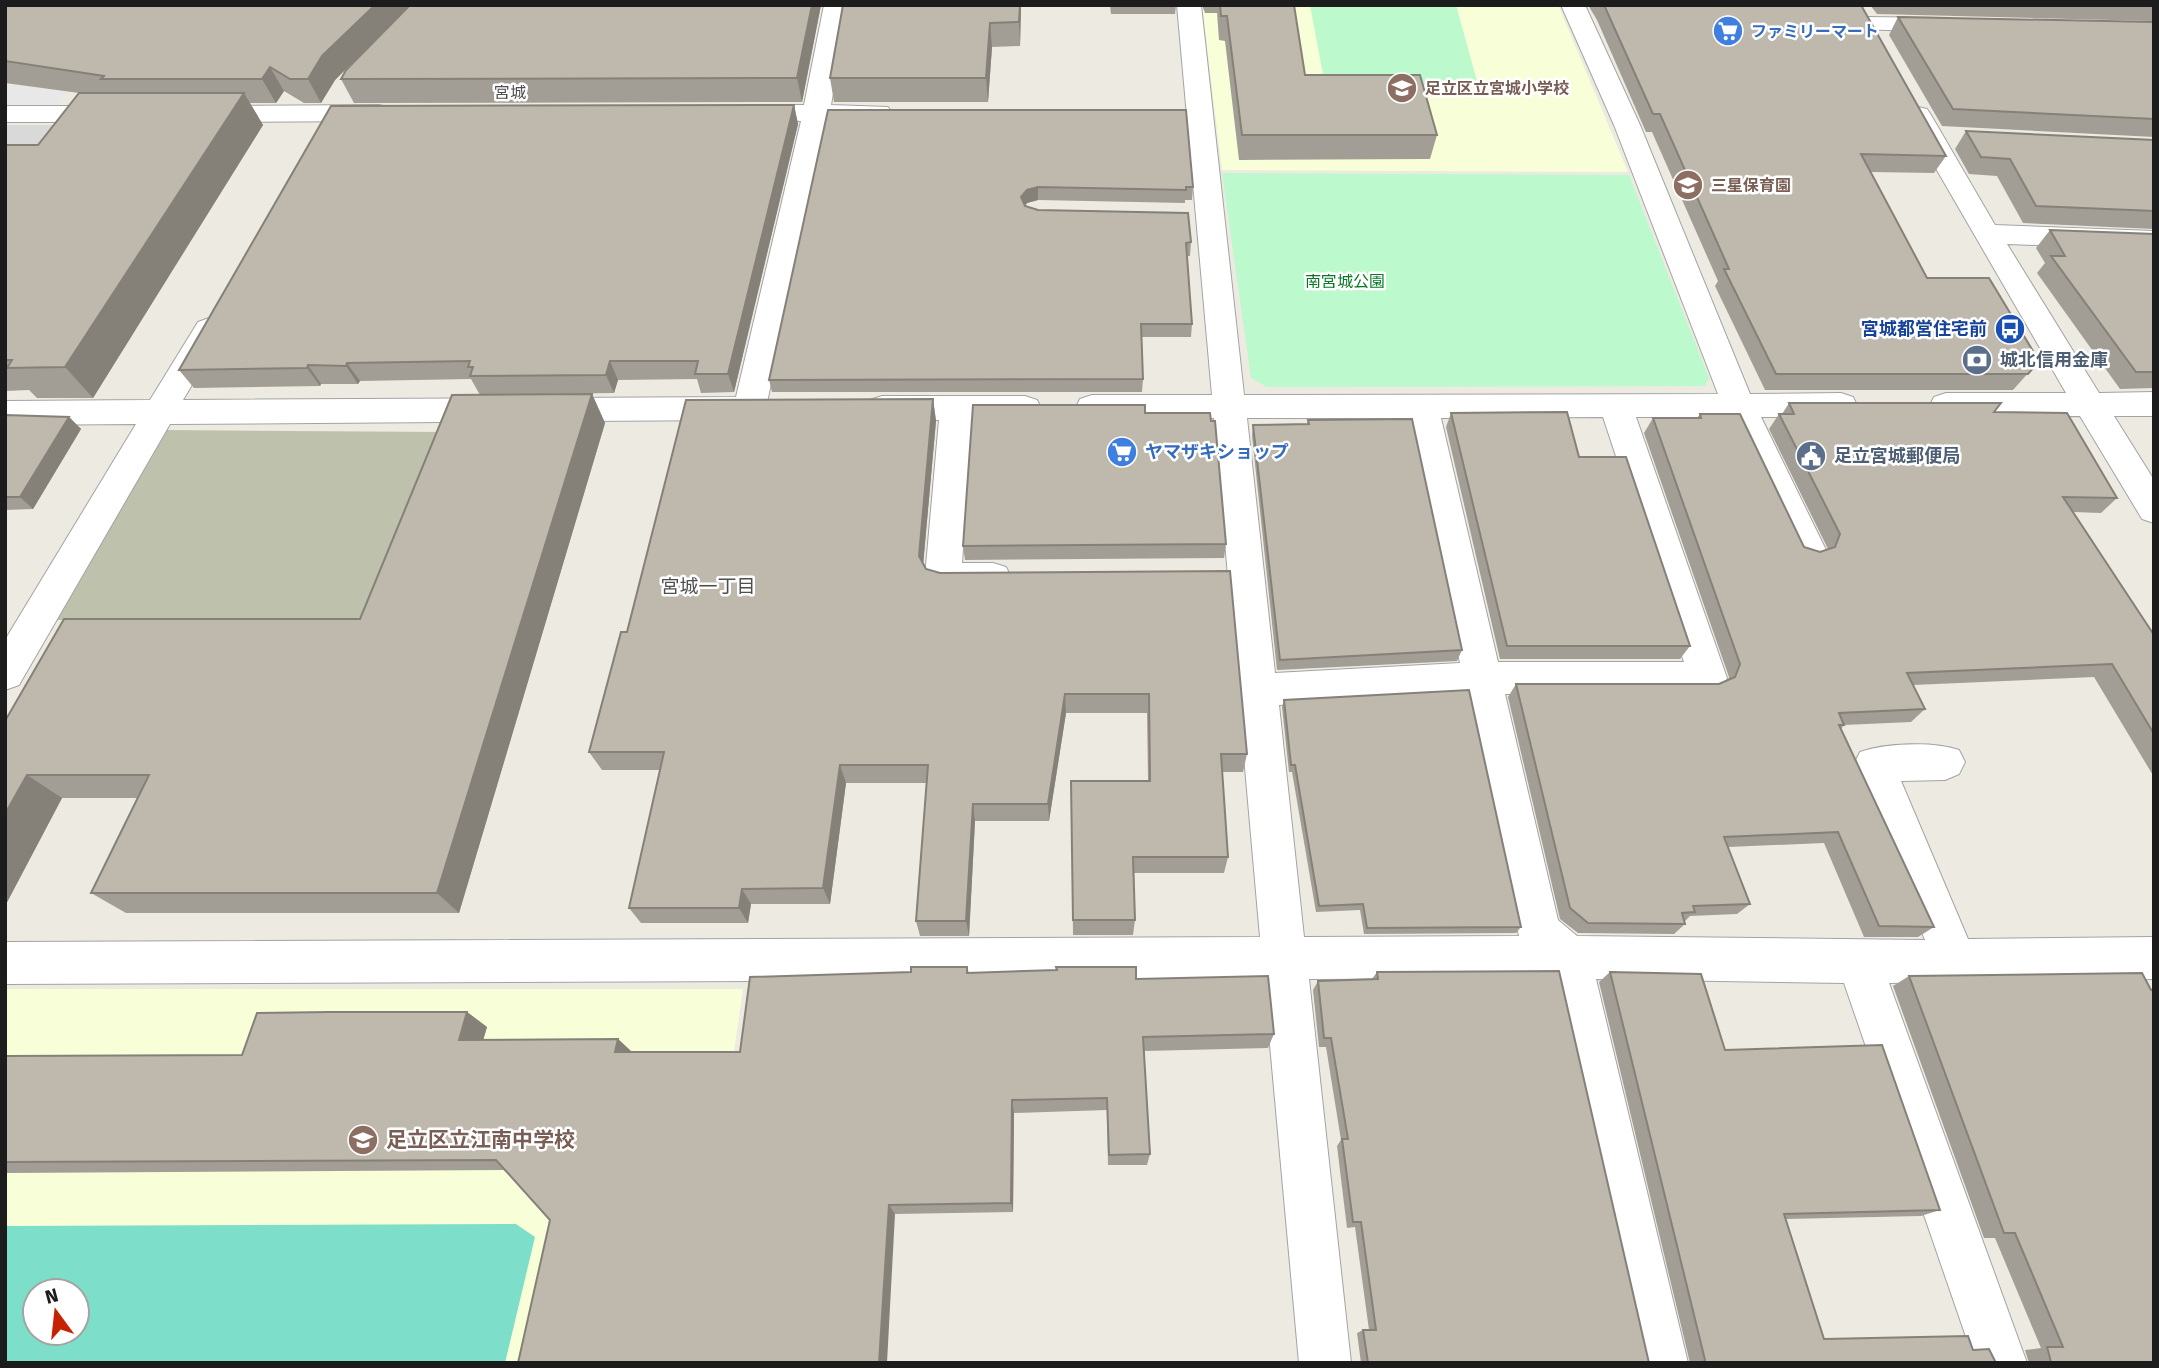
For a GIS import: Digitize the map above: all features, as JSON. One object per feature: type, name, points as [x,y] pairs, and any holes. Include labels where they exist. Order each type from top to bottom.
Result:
[{"type":"street","points":[[5,413],[763,407],[836,5]]},
{"type":"street","points":[[1189,5],[1186,113],[1198,214],[1230,407],[1233,575],[1256,690],[1325,1363]]},
{"type":"street","points":[[1573,5],[1627,125],[1739,405],[1808,550]]},
{"type":"street","points":[[1868,25],[1963,26]]},
{"type":"street","points":[[1905,92],[1944,138],[1986,234],[2154,510]]},
{"type":"street","points":[[182,114],[401,113]]},
{"type":"street","points":[[719,113],[898,113]]},
{"type":"street","points":[[5,114],[141,114]]},
{"type":"street","points":[[1986,234],[2154,240]]},
{"type":"street","points":[[5,674],[161,413],[222,305]]},
{"type":"street","points":[[1915,405],[2154,404]]},
{"type":"street","points":[[846,408],[1875,405]]},
{"type":"street","points":[[1422,406],[1539,932],[1569,957],[1662,1363]]},
{"type":"street","points":[[1256,690],[1482,678],[1709,678],[1616,406]]},
{"type":"street","points":[[956,408],[943,577],[1026,577]]},
{"type":"street","points":[[1945,762],[1874,764],[1955,960]]},
{"type":"street","points":[[5,963],[1569,957],[1859,961],[2154,958]]},
{"type":"street","points":[[1859,961],[2001,1363]]},
{"type":"shaded area","name":"足立区立宮城小学校","points":[[1202,5],[1558,5],[1628,172],[1222,170]]},
{"type":"shaded area","points":[[5,84],[67,92],[57,105],[5,106]]},
{"type":"shaded area","points":[[5,125],[93,125],[5,241]]},
{"type":"shaded area","points":[[166,430],[443,432],[365,622],[53,620]]},
{"type":"shaded area","name":"足立区立江南中学校","points":[[5,989],[743,989],[689,1363],[5,1363]]},
{"type":"shaded area","points":[[516,1224],[535,1237],[505,1363],[5,1363],[5,1226]]},
{"type":"green space","points":[[1310,5],[1456,5],[1478,85],[1356,87],[1327,96]]},
{"type":"green space","name":"南宮城公園","points":[[1222,173],[1629,175],[1709,378],[1705,386],[1267,387],[1251,378]]},
{"type":"building","points":[[5,5],[375,5],[322,56],[308,79],[290,79],[270,67],[262,79],[101,79],[104,76],[5,61]]},
{"type":"building","points":[[410,5],[812,5],[797,78],[341,79],[346,70]]},
{"type":"building","points":[[843,5],[1020,5],[1019,22],[990,23],[986,78],[830,78]]},
{"type":"building","points":[[1220,5],[1294,5],[1305,75],[1420,75],[1437,135],[1242,135],[1227,16],[1221,16]]},
{"type":"building","points":[[1604,5],[1861,5],[1946,156],[1861,154],[1927,278],[1989,278],[2039,361],[2028,374],[1776,374],[1724,269],[1729,269],[1660,114],[1653,114]]},
{"type":"building","points":[[1898,17],[2154,22],[2154,119],[1953,109]]},
{"type":"building","points":[[79,93],[244,93],[65,367],[7,368],[12,360],[5,360],[5,145],[38,145]]},
{"type":"building","points":[[794,105],[728,374],[695,374],[698,361],[610,361],[606,375],[470,376],[473,367],[468,367],[470,361],[179,370],[331,106]]},
{"type":"building","points":[[828,110],[1186,110],[1193,187],[1186,187],[1186,190],[1038,187],[1027,190],[1021,197],[1025,206],[1038,210],[1188,213],[1191,242],[1186,243],[1192,324],[1141,324],[1143,379],[769,380]]},
{"type":"building","points":[[1966,131],[2154,140],[2154,211],[2036,206],[2010,159],[1981,157]]},
{"type":"building","points":[[2050,230],[2154,234],[2154,372],[2136,372],[2051,256],[2065,256]]},
{"type":"building","points":[[592,394],[437,893],[91,893],[149,775],[27,775],[5,814],[5,721],[64,619],[360,619],[452,395]]},
{"type":"building","points":[[933,399],[919,556],[926,569],[940,573],[1230,571],[1247,754],[1221,754],[1228,857],[1133,857],[1135,920],[1073,920],[1071,781],[1150,781],[1149,694],[1065,694],[1048,804],[973,804],[966,921],[916,921],[928,765],[840,765],[823,888],[742,889],[739,908],[629,908],[664,752],[589,752],[621,632],[627,632],[686,400]]},
{"type":"building","points":[[1789,403],[2001,403],[1994,412],[2067,413],[2117,498],[2063,497],[2154,635],[2154,734],[2112,664],[1907,673],[1925,709],[1839,713],[1844,725],[1839,725],[1934,927],[1879,926],[1838,832],[1724,837],[1750,904],[1693,906],[1695,912],[1682,913],[1685,924],[1588,923],[1570,908],[1516,684],[1719,684],[1735,677],[1740,664],[1653,418],[1701,418],[1700,414],[1740,414],[1804,547],[1820,552],[1835,547],[1840,534],[1779,414],[1794,414]]},
{"type":"building","points":[[973,405],[1145,405],[1145,413],[1210,413],[1211,421],[1215,421],[1226,544],[963,546]]},
{"type":"building","points":[[1567,412],[1579,457],[1626,457],[1690,646],[1507,646],[1451,413]]},
{"type":"building","points":[[5,415],[69,417],[20,497],[5,497]]},
{"type":"building","points":[[1412,419],[1462,650],[1280,660],[1253,425],[1309,424],[1308,420]]},
{"type":"building","points":[[1469,690],[1521,927],[1367,928],[1363,904],[1319,906],[1295,765],[1291,765],[1284,700]]},
{"type":"building","points":[[911,967],[967,967],[967,973],[1057,970],[1056,967],[1136,967],[1136,979],[1268,976],[1274,1034],[1143,1037],[1150,1154],[1109,1155],[1107,1098],[1012,1100],[1011,1203],[889,1205],[879,1363],[518,1363],[550,1220],[496,1160],[5,1162],[5,1056],[242,1055],[257,1013],[329,1012],[467,1012],[459,1040],[618,1039],[615,1052],[740,1052],[750,977],[911,972]]},
{"type":"building","points":[[1559,971],[1649,1363],[1368,1363],[1363,1330],[1376,1330],[1361,1222],[1353,1222],[1342,1139],[1348,1139],[1331,1038],[1324,1038],[1318,981],[1378,979],[1377,972]]},
{"type":"building","points":[[1610,972],[1701,974],[1725,1050],[1882,1045],[1940,1210],[1784,1214],[1824,1339],[1968,1336],[1973,1350],[1989,1349],[1996,1363],[1703,1363],[1705,1360]]},
{"type":"building","points":[[2142,973],[2151,990],[2154,990],[2154,1363],[2025,1363],[2051,1362],[2047,1347],[2063,1347],[2015,1233],[2004,1233],[1909,976]]},
{"type":"place","name":"ファミリーマート","points":[[1728,31]]},
{"type":"place","name":"足立区立宮城小学校","points":[[1402,88]]},
{"type":"place","name":"三星保育園","points":[[1688,185]]},
{"type":"place","name":"宮城都営住宅前","points":[[2010,329]]},
{"type":"place","name":"城北信用金庫","points":[[1977,360]]},
{"type":"place","name":"ヤマザキショップ","points":[[1122,452]]},
{"type":"place","name":"足立宮城郵便局","points":[[1811,456]]},
{"type":"place","name":"足立区立江南中学校","points":[[363,1140]]},
{"type":"district","name":"宮城","points":[[510,92]]},
{"type":"district","name":"宮城一丁目","points":[[708,586]]}]
